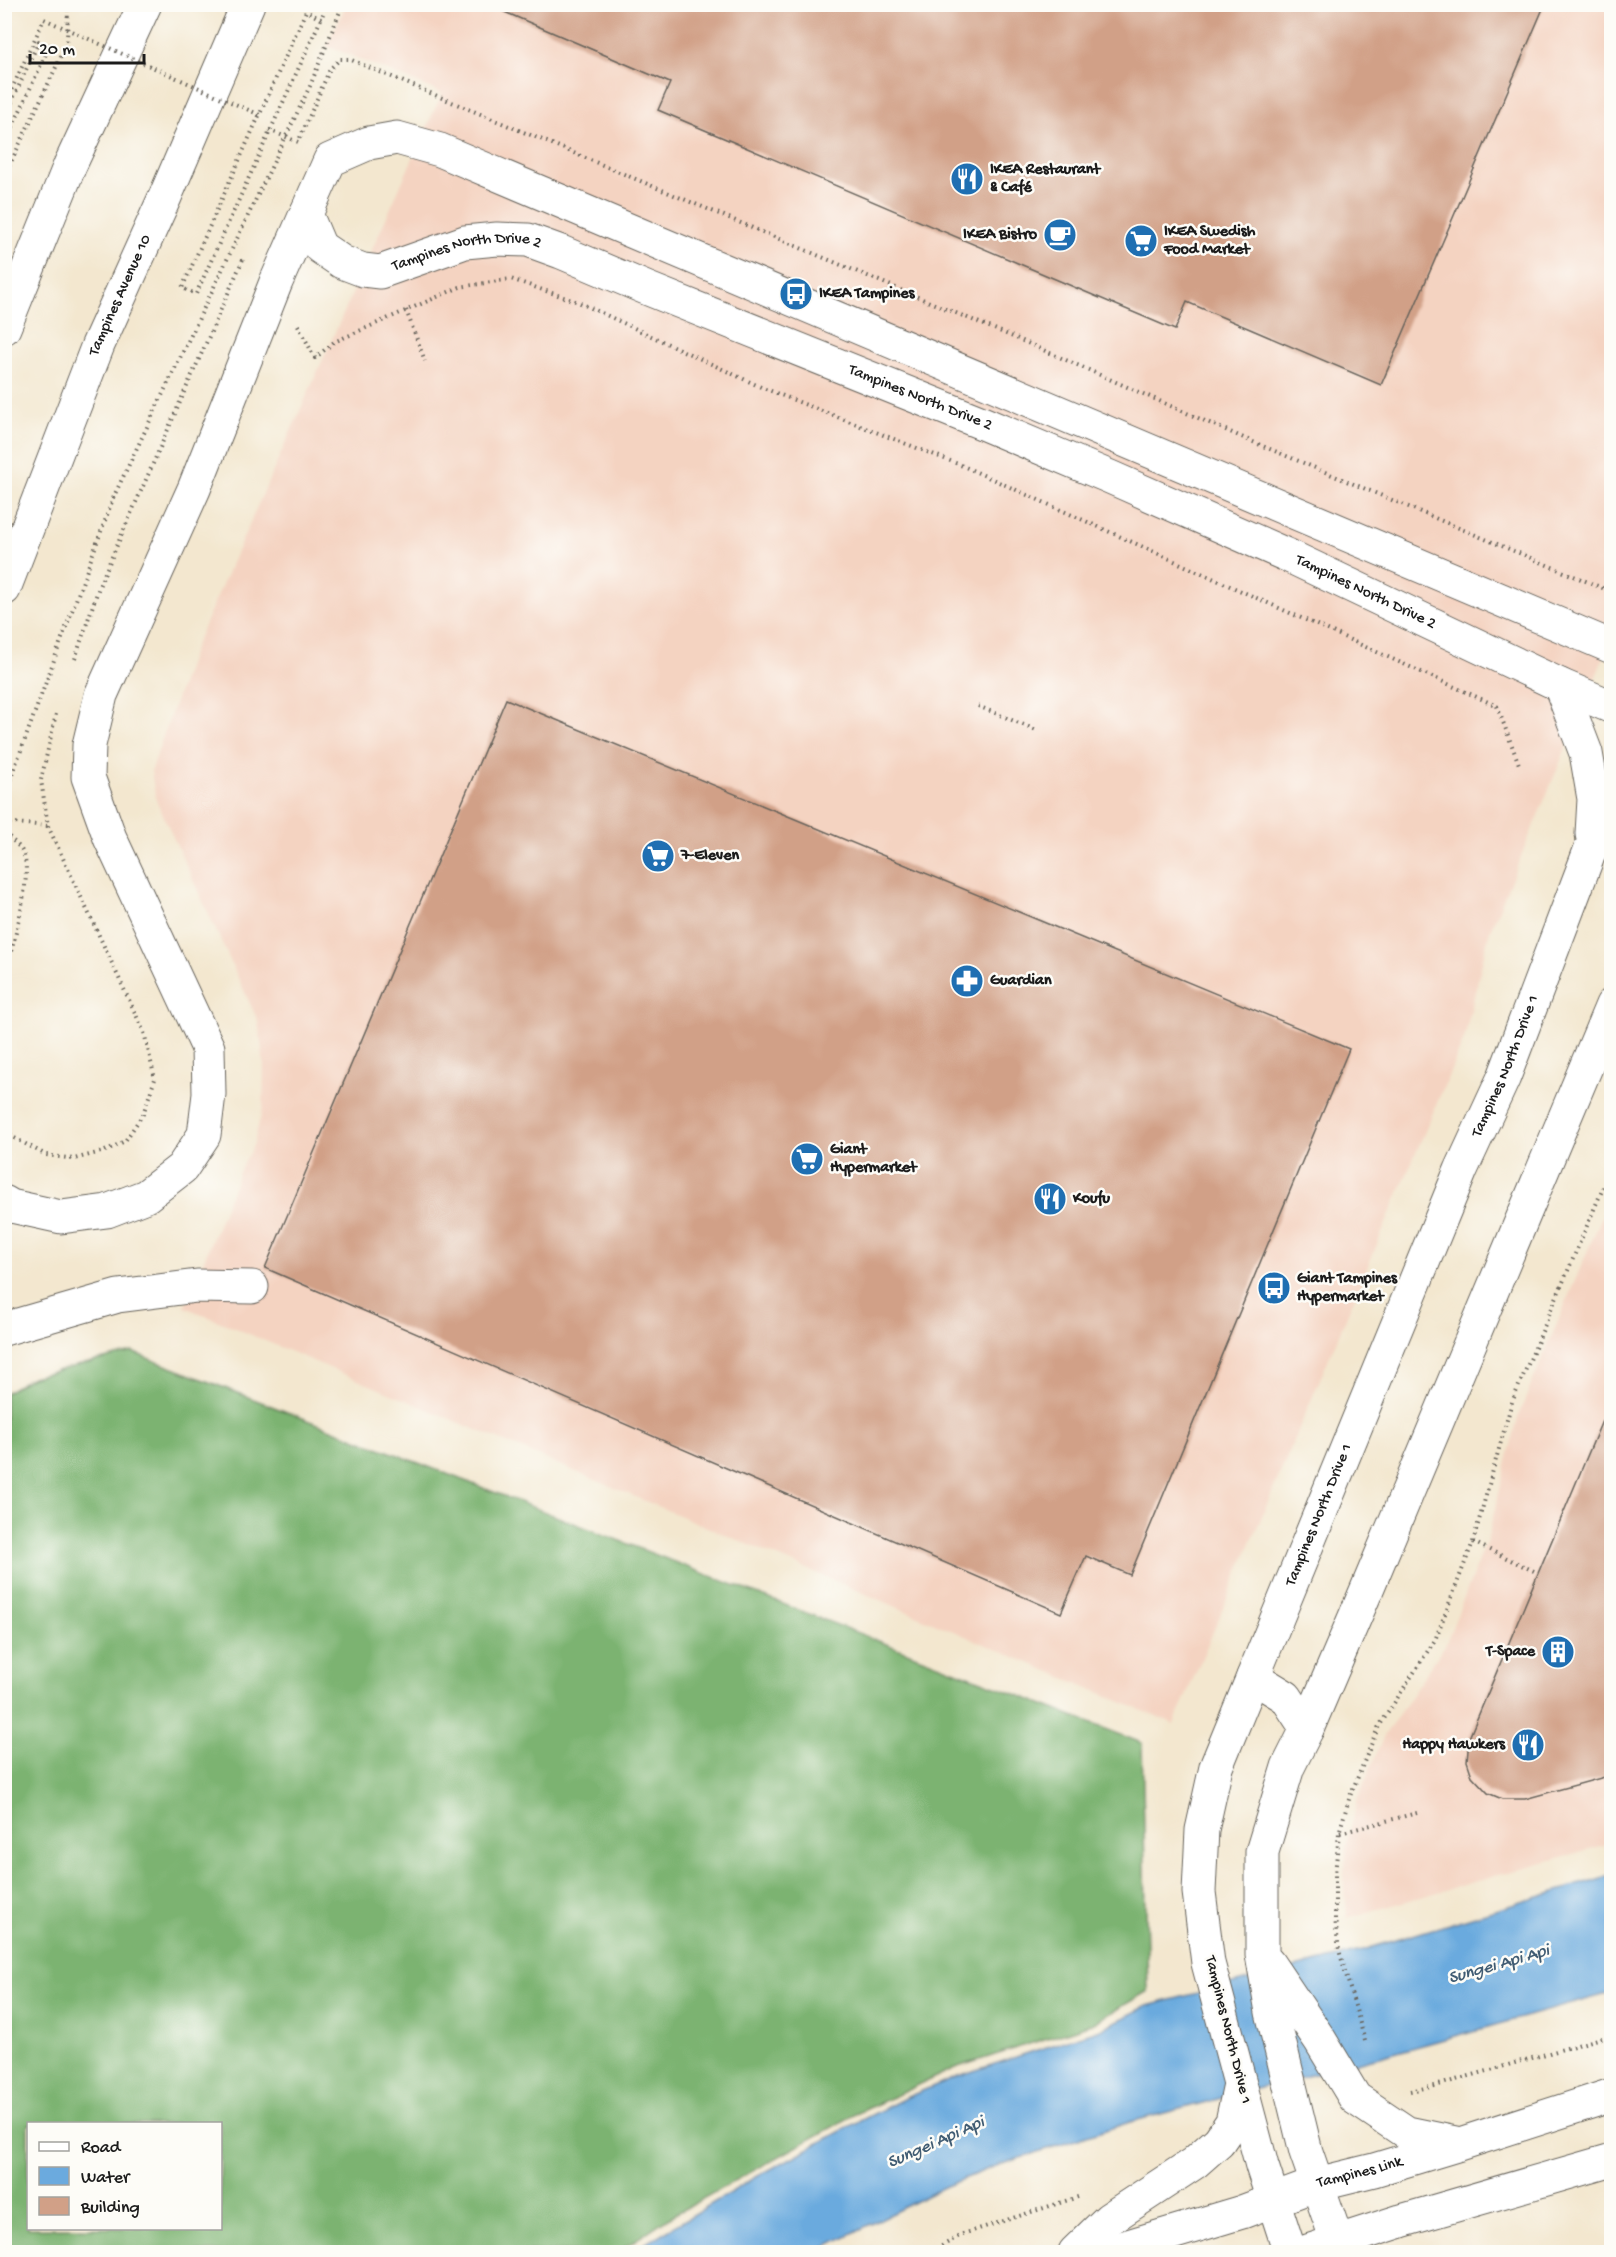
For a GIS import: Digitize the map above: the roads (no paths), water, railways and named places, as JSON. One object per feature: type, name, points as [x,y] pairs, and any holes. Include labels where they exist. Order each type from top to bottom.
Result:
[{"type":"street","points":[[4,328],[70,165],[145,4]]},
{"type":"street","name":"Tampines Avenue 10","points":[[4,589],[98,345],[248,4]]},
{"type":"street","points":[[4,1202],[11,1206],[61,1217],[106,1211],[146,1196],[182,1168],[204,1135],[209,1094],[208,1048],[110,838],[88,777],[89,745],[101,695],[194,489],[276,282],[330,160],[369,143],[397,138],[440,150],[1611,647]]},
{"type":"street","name":"Tampines North Drive 2","points":[[306,214],[320,247],[342,262],[363,270],[380,272],[465,242],[497,239],[528,240],[561,252],[982,423],[1120,482],[1289,556],[1611,707]]},
{"type":"street","points":[[1560,685],[1586,753],[1594,799],[1591,848]]},
{"type":"street","name":"Tampines North Drive 1","points":[[1290,2253],[1272,2201],[1208,1963],[1199,1892],[1202,1830],[1216,1767],[1461,1170],[1504,1077],[1591,848],[1611,802]]},
{"type":"street","points":[[1340,2246],[1306,2152],[1272,2012],[1262,1954],[1262,1852],[1288,1767],[1307,1729],[1386,1545],[1611,1005]]},
{"type":"street","points":[[4,1329],[118,1296],[197,1286],[252,1287]]},
{"type":"street","points":[[1253,1677],[1286,1698],[1307,1729]]},
{"type":"street","points":[[1262,1954],[1356,2098],[1407,2133],[1460,2144]]},
{"type":"street","points":[[1075,2253],[1109,2219],[1185,2169],[1219,2141],[1232,2122],[1241,2083]]},
{"type":"street","name":"Tampines Link","points":[[1108,2253],[1242,2212],[1317,2184],[1374,2170],[1460,2144],[1611,2095]]},
{"type":"street","points":[[1305,2253],[1340,2246],[1611,2160]]},
{"type":"water","name":"Sungei Api Api","points":[[1611,1875],[1611,1993],[1130,2122],[993,2167],[944,2187],[815,2252],[631,2252],[758,2176],[852,2125],[905,2098],[958,2076],[1101,2029],[1147,2006],[1353,1953]]},
{"type":"place","name":"IKEA Restaurant & Café","points":[[967,179]]},
{"type":"place","name":"IKEA Bistro","points":[[1060,235]]},
{"type":"place","name":"IKEA Swedish Food Market","points":[[1141,241]]},
{"type":"place","name":"IKEA Tampines","points":[[796,294]]},
{"type":"place","name":"7-Eleven","points":[[658,856]]},
{"type":"place","name":"Guardian","points":[[967,981]]},
{"type":"place","name":"Giant Hypermarket","points":[[807,1159]]},
{"type":"place","name":"Koufu","points":[[1050,1199]]},
{"type":"place","name":"Giant Tampines Hypermarket","points":[[1274,1288]]},
{"type":"place","name":"T-Space","points":[[1558,1652]]},
{"type":"place","name":"Happy Hawkers","points":[[1528,1745]]}]
